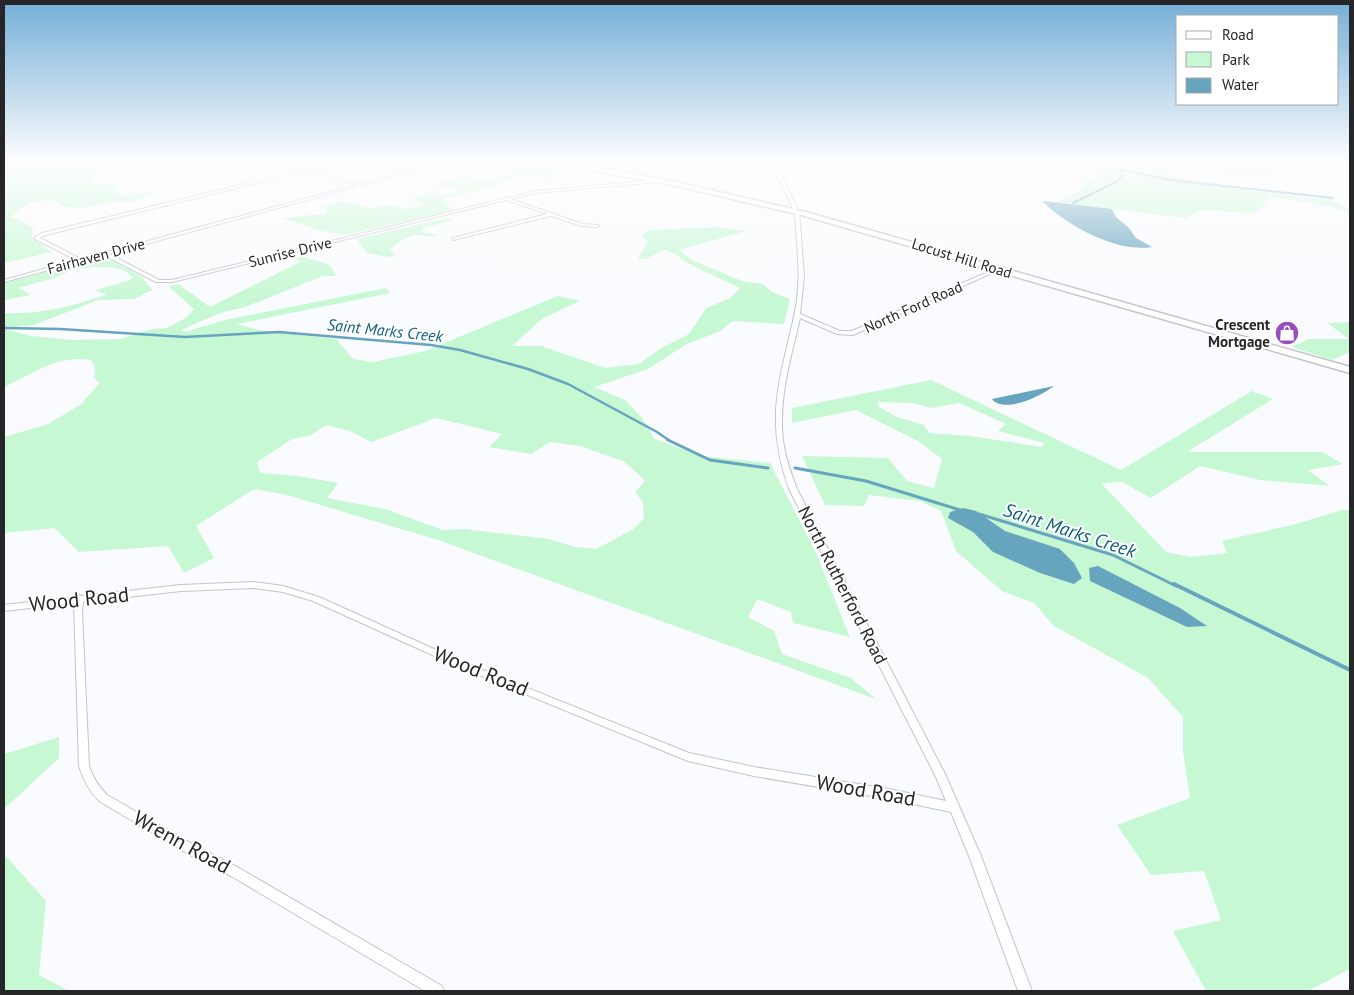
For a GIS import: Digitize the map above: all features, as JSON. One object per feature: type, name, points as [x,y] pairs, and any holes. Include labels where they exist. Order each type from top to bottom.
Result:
[{"type":"main road","name":"Locust Hill Road","points":[[780,207],[1350,370]]},
{"type":"street","points":[[80,260],[37,238],[44,234],[153,207]]},
{"type":"street","name":"Fairhaven Drive","points":[[4,281],[277,207]]},
{"type":"street","name":"Sunrise Drive","points":[[104,254],[158,281],[172,281],[473,207]]},
{"type":"street","points":[[531,207],[583,225],[597,226]]},
{"type":"street","name":"North Rutherford Road","points":[[795,207],[801,281],[798,315],[787,359],[778,413],[779,441],[785,470],[793,489],[924,742],[955,808],[1025,991]]},
{"type":"street","points":[[455,239],[550,214]]},
{"type":"street","name":"North Ford Road","points":[[798,315],[839,333],[853,333],[999,269]]},
{"type":"street","name":"Wood Road","points":[[4,608],[79,598],[226,585],[268,586],[298,592],[453,661],[688,757],[719,765],[837,784],[955,808]]},
{"type":"street","name":"Wrenn Road","points":[[79,598],[84,766],[90,783],[98,793],[111,803],[192,850],[235,872],[437,991]]},
{"type":"green space","points":[[4,207],[24,207],[11,216],[33,228],[32,237],[52,252],[4,263]]},
{"type":"green space","points":[[324,207],[406,209],[450,207],[455,210],[349,234],[323,231],[282,218],[327,214]]},
{"type":"green space","points":[[1100,207],[1262,207],[1252,213],[1201,210],[1185,218]]},
{"type":"green space","points":[[1332,207],[1347,207],[1350,209],[1350,212]]},
{"type":"green space","points":[[447,218],[453,220],[424,228],[421,232],[439,235],[415,235],[407,238],[390,250],[396,255],[387,257],[367,253],[357,239]]},
{"type":"green space","points":[[718,227],[746,231],[679,250],[692,260],[742,281],[763,284],[772,292],[790,299],[784,324],[733,321],[720,331],[685,345],[648,369],[594,387],[625,400],[643,419],[655,439],[702,456],[770,463],[816,553],[850,637],[793,623],[791,612],[757,599],[748,617],[774,631],[782,654],[851,678],[876,699],[438,540],[287,495],[254,489],[196,526],[214,558],[184,573],[168,546],[79,552],[54,528],[4,533],[4,437],[48,424],[83,403],[100,383],[94,378],[95,368],[91,360],[79,359],[57,362],[46,366],[4,387],[4,329],[32,336],[71,340],[120,339],[152,329],[167,328],[187,317],[194,309],[169,287],[178,284],[210,307],[300,262],[294,258],[304,257],[330,265],[336,276],[323,276],[245,307],[220,313],[181,330],[185,332],[225,320],[386,288],[390,293],[237,324],[259,330],[336,339],[353,359],[373,362],[425,351],[558,296],[580,301],[543,318],[512,346],[541,346],[605,368],[639,364],[661,348],[689,334],[706,308],[730,298],[740,288],[683,261],[677,255],[665,250],[645,259],[638,259],[648,241],[642,238],[647,230]],"holes":[[[436,418],[502,434],[489,447],[531,454],[550,442],[580,446],[625,462],[645,481],[635,492],[643,502],[644,519],[632,530],[596,549],[575,547],[549,539],[464,529],[443,530],[385,509],[327,498],[338,483],[298,476],[260,473],[257,462],[292,439],[309,436],[327,425],[352,432],[371,442]]]},
{"type":"green space","points":[[104,256],[142,277],[152,290],[134,299],[98,300],[34,325],[4,328],[4,313],[30,313],[57,309],[107,294],[95,291],[124,282],[133,277],[123,270],[110,267],[74,269],[57,277],[19,288],[31,295],[4,300],[4,283]]},
{"type":"green space","points":[[1350,322],[1350,352],[1332,360],[1292,347],[1308,339],[1349,339],[1327,323]]},
{"type":"green space","points":[[931,380],[1121,470],[1252,391],[1273,399],[1187,452],[1322,452],[1343,464],[1308,470],[1330,486],[1260,480],[1200,466],[1151,498],[1122,482],[1101,483],[1166,552],[1191,557],[1227,553],[1222,541],[1292,525],[1342,510],[1350,510],[1350,969],[1308,991],[1206,991],[1173,931],[1221,920],[1204,871],[1151,875],[1117,825],[1190,798],[1183,752],[1183,717],[1148,678],[1054,626],[1034,603],[1002,591],[956,551],[941,511],[920,501],[869,495],[864,506],[825,505],[802,456],[888,458],[907,481],[934,488],[942,459],[918,441],[856,410],[792,423],[792,408]],"holes":[[[877,402],[912,403],[931,408],[959,403],[1006,424],[998,431],[1044,443],[1042,447],[970,436],[929,433],[924,425],[897,417],[879,407]]]},
{"type":"green space","points":[[59,737],[59,758],[4,809],[4,754]]},
{"type":"green space","points":[[4,854],[46,901],[39,975],[69,991],[4,991]]},
{"type":"water","points":[[1049,207],[1112,209],[1116,217],[1129,228],[1136,238],[1152,247],[1138,248],[1109,242],[1079,228]]},
{"type":"water","points":[[1054,386],[1023,402],[1005,405],[997,403],[992,399]]},
{"type":"water","points":[[963,508],[976,511],[1005,531],[1060,549],[1074,563],[1082,578],[1074,584],[1040,573],[993,552],[973,532],[948,518],[950,512]]},
{"type":"water","points":[[1098,566],[1180,608],[1207,626],[1187,627],[1090,581],[1089,568]]},
{"type":"waterway","name":"Saint Marks Creek","points":[[4,328],[60,329],[185,337],[279,332],[431,345],[460,350],[528,369],[568,384],[670,441]]},
{"type":"waterway","name":"Saint Marks Creek","points":[[670,441],[710,460],[768,468]]},
{"type":"waterway","name":"Saint Marks Creek","points":[[795,468],[866,481],[960,510]]},
{"type":"waterway","name":"Saint Marks Creek","points":[[979,514],[1113,555],[1176,586]]},
{"type":"waterway","name":"Saint Marks Creek","points":[[1174,584],[1350,670]]},
{"type":"place","name":"Crescent Mortgage","points":[[1287,333]]}]
